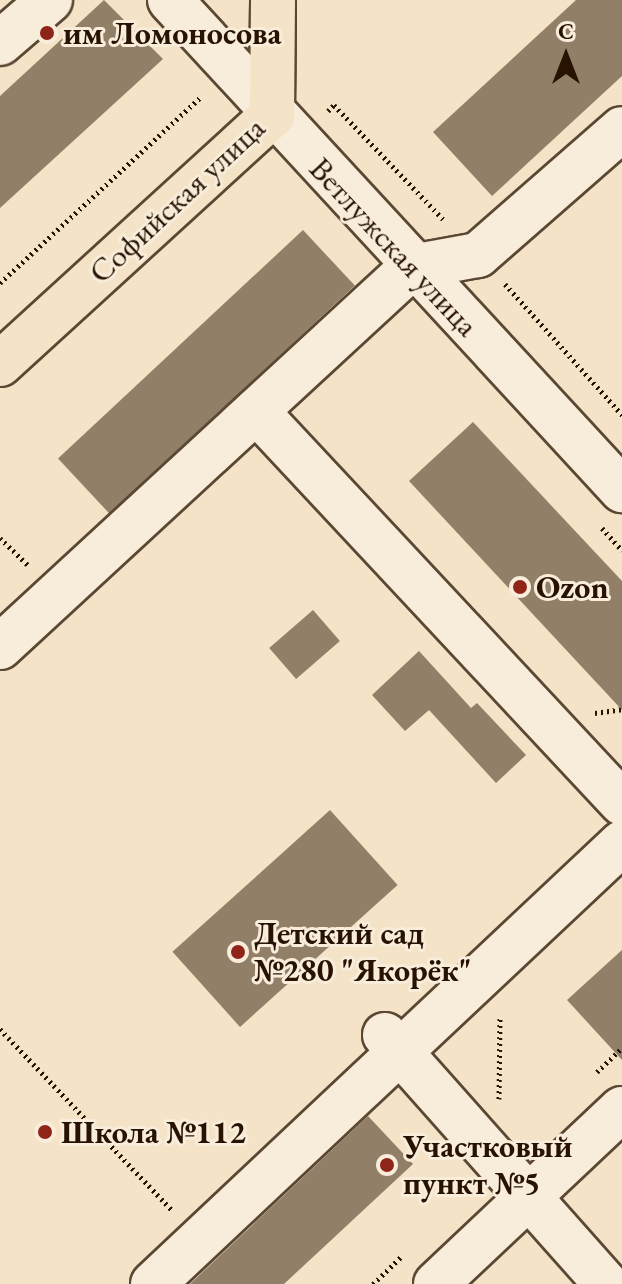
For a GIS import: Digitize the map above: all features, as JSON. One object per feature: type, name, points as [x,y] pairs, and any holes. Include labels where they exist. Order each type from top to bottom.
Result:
[{"type":"main road","name":"Софийская улица","points":[[0,364],[272,116],[273,0]]},
{"type":"street","points":[[0,43],[50,0]]},
{"type":"street","name":"Ветлужская улица","points":[[170,0],[272,116],[622,490]]},
{"type":"street","points":[[0,647],[412,267],[478,255],[614,146]]},
{"type":"street","points":[[256,411],[622,803]]},
{"type":"street","points":[[153,1284],[392,1042],[501,956],[622,843]]},
{"type":"street","points":[[392,1042],[606,1284]]},
{"type":"street","points":[[436,1284],[622,1109]]},
{"type":"path","points":[[0,283],[230,69]]},
{"type":"path","points":[[498,1165],[501,956]]},
{"type":"path","points":[[0,1029],[200,1239]]},
{"type":"building","points":[[104,0],[163,59],[0,208],[0,96]]},
{"type":"building","points":[[576,0],[622,0],[622,76],[492,196],[433,132]]},
{"type":"building","points":[[303,230],[355,286],[110,514],[58,458]]},
{"type":"building","points":[[473,422],[622,581],[622,710],[409,481]]},
{"type":"building","points":[[313,610],[340,641],[296,679],[269,648]]},
{"type":"building","points":[[419,651],[471,708],[477,703],[526,755],[496,783],[429,710],[405,731],[372,695]]},
{"type":"building","points":[[330,810],[398,885],[240,1027],[172,952]]},
{"type":"building","points":[[622,950],[622,1060],[567,1000]]},
{"type":"building","points":[[368,1116],[413,1164],[284,1284],[190,1284]]},
{"type":"place","name":"им Ломоносова","points":[[47,33]]},
{"type":"place","name":"Ozon","points":[[520,587]]},
{"type":"place","name":"Детский сад №280 \"Якорёк\"","points":[[238,952]]},
{"type":"place","name":"Школа №112","points":[[45,1132]]},
{"type":"place","name":"Участковый пункт №5","points":[[387,1165]]}]
